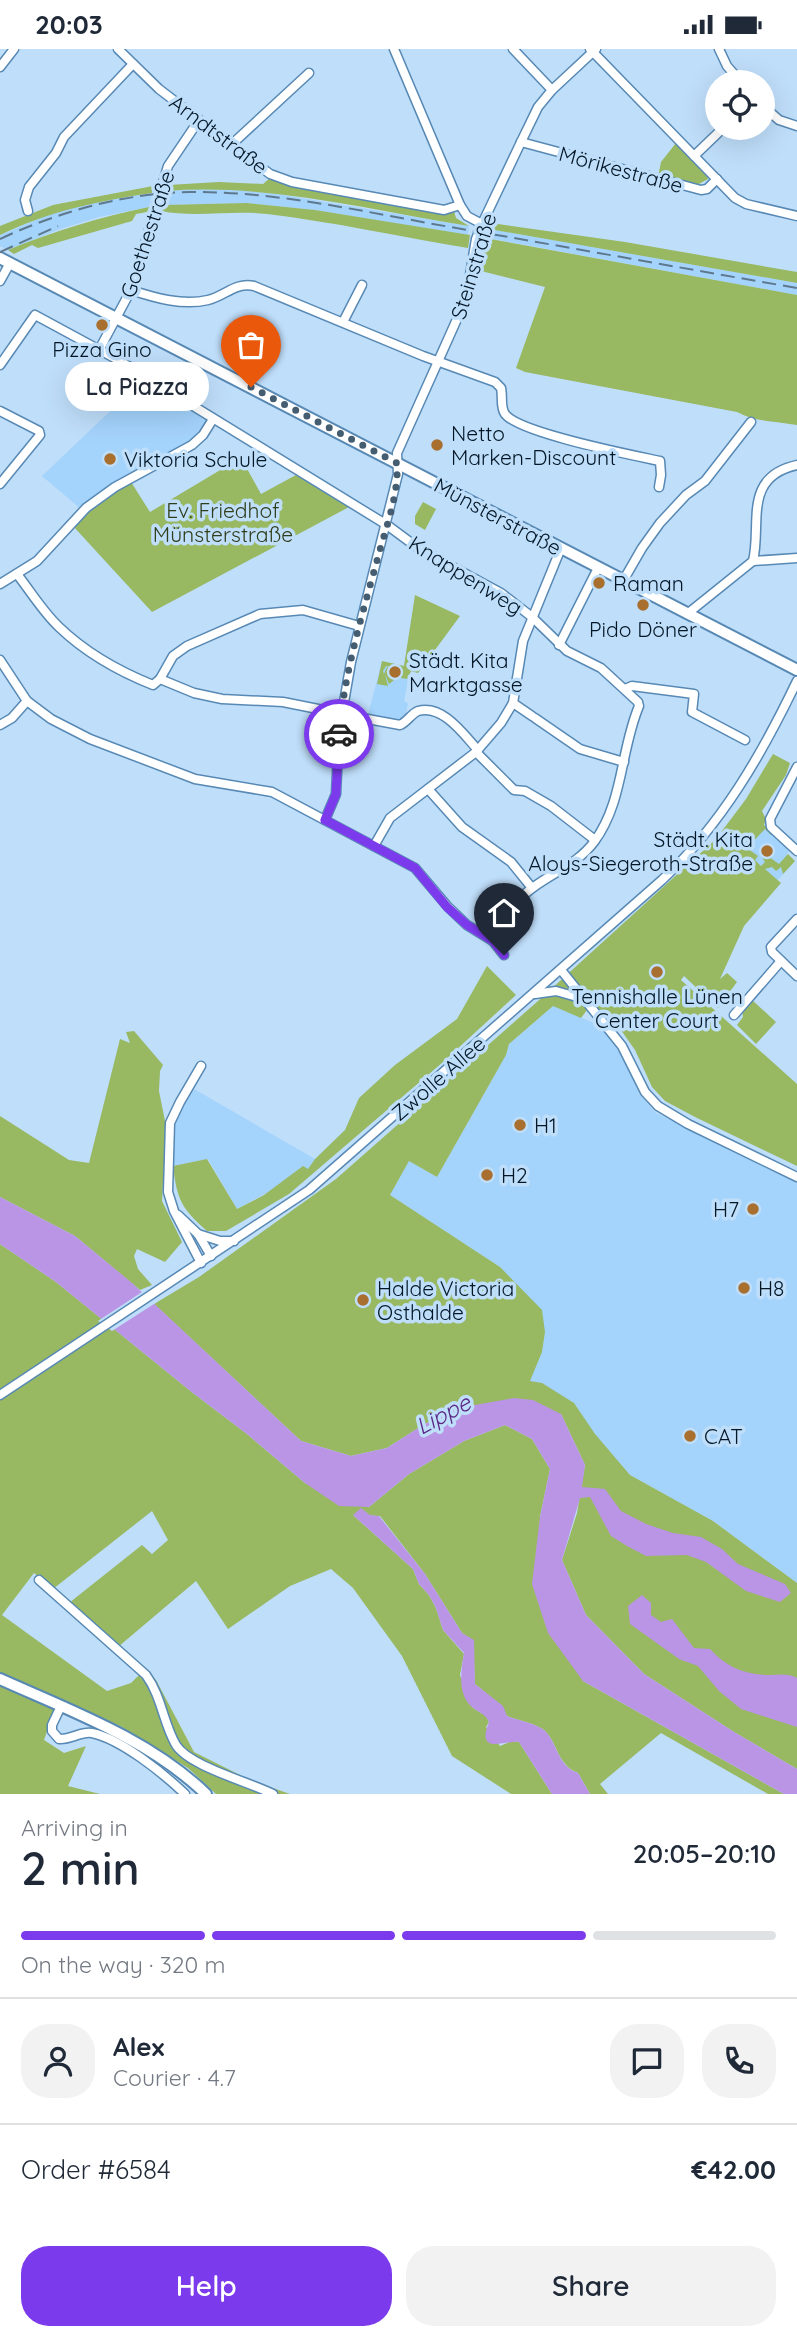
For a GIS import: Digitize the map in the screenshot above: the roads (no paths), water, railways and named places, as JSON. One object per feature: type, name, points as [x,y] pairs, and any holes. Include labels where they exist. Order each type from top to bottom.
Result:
[{"type":"main road","name":"Münsterstraße","points":[[5,260],[797,670]]},
{"type":"main road","points":[[0,1679],[97,1722],[144,1748],[188,1778],[206,1794]]},
{"type":"street","points":[[0,67],[14,49]]},
{"type":"street","name":"Arndtstraße","points":[[118,49],[199,121],[270,174],[292,182],[444,210],[460,205]]},
{"type":"street","points":[[394,49],[460,205],[467,216],[482,223]]},
{"type":"street","points":[[513,49],[552,90]]},
{"type":"street","points":[[719,49],[730,70]]},
{"type":"street","points":[[593,50],[740,201],[797,216]]},
{"type":"street","name":"Steinstraße","points":[[325,820],[336,794],[342,713],[359,626],[398,474],[397,453],[466,299],[482,223],[538,107],[593,50]]},
{"type":"street","points":[[29,211],[25,200],[29,187],[64,137],[132,64]]},
{"type":"street","points":[[231,145],[309,73]]},
{"type":"street","points":[[775,116],[797,126]]},
{"type":"street","name":"Goethestraße","points":[[99,350],[131,291],[168,166],[199,121]]},
{"type":"street","points":[[694,156],[711,140]]},
{"type":"street","name":"Mörikestraße","points":[[521,142],[701,190],[707,189],[717,179]]},
{"type":"street","points":[[0,281],[5,260]]},
{"type":"street","points":[[131,291],[179,302],[205,300],[245,284],[495,382],[501,388],[503,411],[508,418],[579,444],[660,461],[659,487]]},
{"type":"street","points":[[343,322],[362,285]]},
{"type":"street","name":"Knappenweg","points":[[0,366],[35,315],[213,419],[387,525],[418,548],[501,593],[532,617],[559,645],[601,668],[625,689]]},
{"type":"street","points":[[0,411],[39,431],[40,435],[0,484]]},
{"type":"street","points":[[2,579],[18,574],[37,561],[86,508],[115,487],[192,445],[203,435],[213,419]]},
{"type":"street","points":[[623,581],[642,548],[665,517],[686,495],[705,481],[751,422]]},
{"type":"street","points":[[753,561],[755,512],[762,490],[777,474],[797,465]]},
{"type":"street","points":[[374,846],[390,818],[477,751],[513,703],[518,661],[532,617],[561,548]]},
{"type":"street","points":[[687,614],[753,561],[797,558]]},
{"type":"street","points":[[559,645],[598,568]]},
{"type":"street","points":[[18,574],[57,626],[115,669],[153,685],[160,679],[173,656],[187,646],[260,614],[303,610],[359,626]]},
{"type":"street","points":[[0,660],[27,701],[51,719],[80,734],[195,779],[272,792],[421,872],[447,907],[467,925],[493,941],[504,955]]},
{"type":"street","points":[[160,679],[194,693],[222,699],[283,702],[400,725],[413,714],[427,711],[447,718],[514,790],[525,791],[551,806],[595,840]]},
{"type":"street","name":"Zwolle Allee","points":[[0,1395],[234,1241],[324,1177],[561,970],[677,866],[706,835],[742,781],[797,681]]},
{"type":"street","points":[[493,941],[516,902],[585,852],[610,813],[619,791],[627,738],[639,706],[625,689],[632,686],[694,694],[692,712],[745,740]]},
{"type":"street","points":[[0,725],[12,718],[27,701]]},
{"type":"street","points":[[513,703],[580,749],[624,762]]},
{"type":"street","points":[[797,767],[769,819],[771,827],[797,851]]},
{"type":"street","points":[[428,789],[462,827],[511,862],[532,888]]},
{"type":"street","points":[[797,919],[771,947],[772,952],[797,976]]},
{"type":"street","points":[[734,1015],[781,961]]},
{"type":"street","points":[[561,970],[622,1046],[645,1091],[658,1106],[688,1124],[797,1177]]},
{"type":"street","points":[[532,995],[556,991],[584,999]]},
{"type":"street","points":[[201,1066],[170,1123],[168,1192],[174,1211],[201,1263]]},
{"type":"street","points":[[174,1211],[198,1234],[211,1256]]},
{"type":"street","points":[[198,1234],[219,1241],[234,1241]]},
{"type":"street","points":[[39,1580],[146,1675],[157,1694],[181,1752],[273,1794]]},
{"type":"street","points":[[61,1706],[52,1725],[52,1731],[59,1739],[65,1740],[84,1733],[96,1734],[144,1760],[185,1794]]},
{"type":"railway","points":[[0,239],[45,220],[116,200],[189,192],[259,195],[797,288]]},
{"type":"railway","points":[[0,252],[58,226]]},
{"type":"place","name":"Pizza Gino","points":[[102,325]]},
{"type":"place","name":"La Piazza","points":[[251,387]]},
{"type":"place","name":"Netto Marken-Discount","points":[[437,445]]},
{"type":"place","name":"Viktoria Schule","points":[[110,459]]},
{"type":"place","name":"Raman","points":[[599,583]]},
{"type":"place","name":"Pido Döner","points":[[643,605]]},
{"type":"place","name":"Städt. Kita Marktgasse","points":[[395,672]]},
{"type":"place","name":"Städt. Kita Aloys-Siegeroth-Straße","points":[[767,851]]},
{"type":"place","name":"Tennishalle Lünen Center Court","points":[[657,972]]},
{"type":"place","name":"H1","points":[[520,1125]]},
{"type":"place","name":"H2","points":[[487,1175]]},
{"type":"place","name":"H7","points":[[753,1209]]},
{"type":"place","name":"H8","points":[[744,1288]]},
{"type":"place","name":"Halde Victoria Osthalde","points":[[363,1300]]},
{"type":"place","name":"CAT","points":[[690,1436]]},
{"type":"park label","name":"Ev. Friedhof Münsterstraße","points":[[223,522]]},
{"type":"water label","name":"Lippe","points":[[443,1414]]}]
